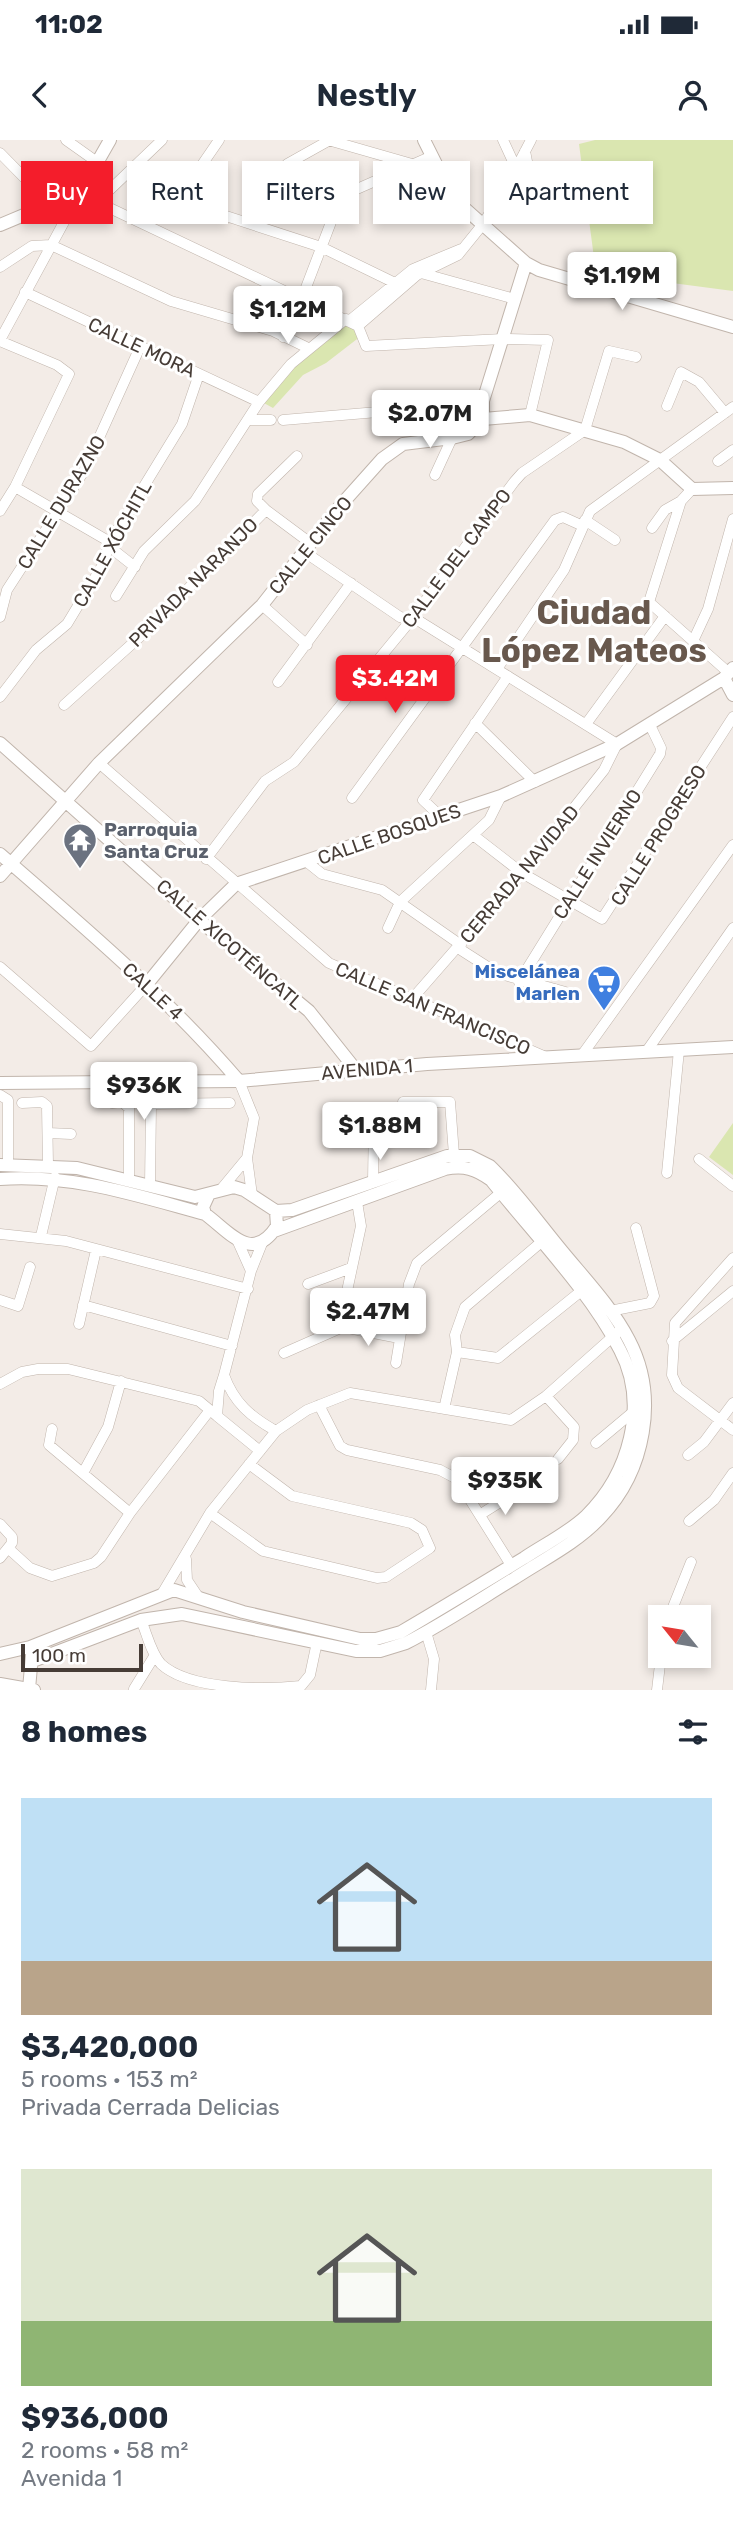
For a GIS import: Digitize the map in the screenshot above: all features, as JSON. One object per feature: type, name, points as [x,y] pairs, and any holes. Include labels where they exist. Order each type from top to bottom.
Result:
[{"type":"street","points":[[66,140],[96,161]]},
{"type":"street","points":[[98,161],[110,140]]},
{"type":"street","points":[[113,187],[162,140]]},
{"type":"street","points":[[219,140],[184,191],[183,202],[321,247],[396,283]]},
{"type":"street","points":[[292,161],[329,140],[402,161]]},
{"type":"street","points":[[424,140],[453,198],[526,263],[539,270],[733,327]]},
{"type":"street","points":[[503,140],[513,161]]},
{"type":"street","points":[[520,161],[531,140]]},
{"type":"street","points":[[525,151],[527,161]]},
{"type":"street","points":[[0,153],[21,174]]},
{"type":"street","points":[[420,161],[432,156]]},
{"type":"street","points":[[113,209],[351,322],[366,346],[503,339],[548,340],[530,415]]},
{"type":"street","points":[[0,225],[21,216]]},
{"type":"street","points":[[0,511],[15,487],[68,379],[66,370],[0,340],[63,224]]},
{"type":"street","points":[[283,337],[302,298],[329,224]]},
{"type":"street","points":[[351,322],[396,283],[458,254],[483,224]]},
{"type":"street","points":[[0,267],[32,246],[51,245],[171,301],[273,331],[308,348]]},
{"type":"street","points":[[283,420],[437,407],[483,415],[483,401],[526,263]]},
{"type":"street","points":[[419,270],[515,299]]},
{"type":"street","points":[[116,596],[144,551],[195,501],[259,402],[308,348],[351,322],[419,270]]},
{"type":"street","name":"CALLE MORA","points":[[25,292],[259,402]]},
{"type":"street","name":"CALLE DURAZNO","points":[[0,617],[7,590],[83,471],[140,347]]},
{"type":"street","points":[[585,430],[606,356],[613,350],[636,357]]},
{"type":"street","points":[[497,669],[564,570],[590,511],[729,410],[699,382],[681,372],[667,406]]},
{"type":"street","name":"CALLE XÓCHITL","points":[[0,697],[36,650],[67,624],[102,566],[110,542],[182,424],[200,374]]},
{"type":"street","name":"CALLE CINCO","points":[[0,876],[99,763],[262,605],[306,547],[394,449],[403,444],[468,435],[483,415],[530,415],[624,442],[660,460],[692,489]]},
{"type":"street","points":[[248,420],[271,420]]},
{"type":"street","name":"CALLE DEL CAMPO","points":[[206,859],[265,781],[294,762],[411,620],[522,473],[585,430]]},
{"type":"street","points":[[435,475],[452,438]]},
{"type":"street","points":[[718,461],[733,450]]},
{"type":"street","name":"PRIVADA NARANJO","points":[[64,705],[143,634],[267,510],[257,501],[258,494],[297,456]]},
{"type":"street","points":[[15,487],[110,542]]},
{"type":"street","points":[[652,528],[665,510],[681,501],[692,489],[733,488]]},
{"type":"street","points":[[681,501],[649,602],[694,639],[730,674],[733,695]]},
{"type":"street","points":[[267,510],[306,547],[400,617],[419,621],[617,744]]},
{"type":"street","points":[[352,798],[555,520],[563,517],[584,523],[615,540]]},
{"type":"street","points":[[694,639],[708,609],[733,519]]},
{"type":"street","points":[[116,552],[135,567]]},
{"type":"street","points":[[278,682],[351,583]]},
{"type":"street","points":[[262,605],[307,645]]},
{"type":"street","points":[[586,724],[664,616]]},
{"type":"street","name":"CALLE BOSQUES","points":[[0,967],[91,1046],[147,984],[199,920],[236,884],[441,817],[535,782],[617,744],[730,674]]},
{"type":"street","points":[[441,817],[423,800],[508,676]]},
{"type":"street","name":"CALLE PROGRESO","points":[[473,835],[522,873],[567,902],[597,919],[606,916],[733,717]]},
{"type":"street","points":[[475,723],[535,782]]},
{"type":"street","name":"CALLE INVIERNO","points":[[519,982],[660,754],[661,748],[650,725]]},
{"type":"street","name":"CALLE XICOTÉNCATL","points":[[0,743],[68,800],[199,920],[309,1011],[356,1070]]},
{"type":"street","name":"CERRADA NAVIDAD","points":[[412,999],[522,873],[604,770],[617,744]]},
{"type":"street","name":"CALLE SAN FRANCISCO","points":[[99,763],[206,859],[329,963],[547,1057]]},
{"type":"street","points":[[388,929],[400,902],[489,820],[501,796]]},
{"type":"street","points":[[582,1055],[733,845]]},
{"type":"street","name":"CALLE 4","points":[[0,854],[147,984],[203,1038],[239,1081],[254,1118],[247,1158],[252,1195]]},
{"type":"street","points":[[307,862],[322,874],[382,890],[481,965],[519,982],[569,993]]},
{"type":"street","points":[[646,1052],[733,929]]},
{"type":"street","name":"AVENIDA 1","points":[[0,1083],[239,1081],[356,1070],[733,1047]]},
{"type":"street","points":[[667,1173],[678,1050]]},
{"type":"street","points":[[0,1095],[8,1100],[4,1165],[77,1168],[195,1197],[208,1196],[223,1188],[244,1189],[276,1211],[292,1210],[381,1184],[457,1166],[481,1173],[504,1189]]},
{"type":"street","points":[[112,1103],[122,1102],[129,1108],[129,1181]]},
{"type":"street","points":[[403,1102],[450,1102],[454,1155]]},
{"type":"street","points":[[22,1103],[45,1103],[48,1165]]},
{"type":"street","points":[[150,1186],[151,1104],[230,1103]]},
{"type":"street","points":[[374,1118],[381,1184]]},
{"type":"street","points":[[48,1133],[71,1134]]},
{"type":"street","points":[[0,1654],[30,1647],[131,1608],[163,1592],[184,1592],[243,1612],[360,1639],[376,1639],[401,1633],[570,1528],[597,1504],[613,1480],[626,1454],[633,1412],[627,1367],[610,1311],[545,1239],[480,1160],[454,1155],[381,1184],[357,1202],[274,1231],[263,1241],[253,1244],[238,1242]]},
{"type":"street","name":"CALLE 4","points":[[223,1188],[247,1158]]},
{"type":"street","points":[[699,1159],[733,1186]]},
{"type":"street","points":[[0,1179],[55,1177],[205,1214],[238,1242],[251,1271]]},
{"type":"street","points":[[41,1236],[55,1177]]},
{"type":"street","points":[[396,1363],[409,1284],[418,1263],[504,1189]]},
{"type":"street","points":[[205,1214],[203,1207],[208,1196]]},
{"type":"street","points":[[343,1327],[341,1319],[361,1226],[357,1202]]},
{"type":"street","points":[[274,1231],[278,1221],[276,1211]]},
{"type":"street","points":[[610,1311],[650,1303],[654,1296],[636,1227]]},
{"type":"street","points":[[0,1234],[41,1236],[248,1289]]},
{"type":"street","points":[[33,1661],[141,1620],[167,1615],[195,1615],[356,1650],[380,1651],[405,1643],[426,1632],[577,1538],[614,1501],[626,1481],[642,1440],[645,1400],[638,1360],[618,1332],[580,1292],[545,1239]]},
{"type":"street","points":[[444,1409],[457,1352],[455,1335],[465,1307],[545,1239]]},
{"type":"street","points":[[9,1549],[40,1574],[63,1574],[101,1557],[130,1513],[214,1413],[224,1390],[224,1375],[251,1271],[263,1241]]},
{"type":"street","points":[[79,1324],[96,1250]]},
{"type":"street","points":[[733,1258],[676,1323],[672,1341],[674,1383],[733,1430]]},
{"type":"street","points":[[0,1300],[18,1306],[30,1267]]},
{"type":"street","points":[[308,1284],[351,1268]]},
{"type":"street","points":[[672,1341],[733,1291]]},
{"type":"street","points":[[457,1352],[498,1358],[580,1292]]},
{"type":"street","points":[[83,1305],[232,1346]]},
{"type":"street","points":[[284,1353],[343,1327],[399,1338]]},
{"type":"street","points":[[167,1615],[160,1604],[163,1592],[210,1513],[276,1431],[319,1405],[350,1393],[511,1420],[546,1396],[618,1332]]},
{"type":"street","points":[[0,1384],[22,1372],[54,1368],[121,1381],[199,1401],[260,1451]]},
{"type":"street","points":[[83,1473],[108,1427],[121,1381]]},
{"type":"street","points":[[199,1401],[224,1390]]},
{"type":"street","points":[[224,1390],[246,1411],[276,1431]]},
{"type":"street","points":[[546,1396],[574,1427],[573,1440],[558,1459]]},
{"type":"street","points":[[688,1455],[704,1442],[733,1403]]},
{"type":"street","points":[[319,1405],[340,1446],[449,1474],[463,1484],[511,1565]]},
{"type":"street","points":[[596,1443],[633,1412]]},
{"type":"street","points":[[52,1429],[50,1444],[130,1513]]},
{"type":"street","points":[[210,1513],[263,1551],[377,1578],[386,1577],[430,1548],[422,1530],[411,1523],[292,1496],[249,1464]]},
{"type":"street","points":[[689,1521],[714,1500],[733,1473]]},
{"type":"street","points":[[481,1514],[513,1494]]},
{"type":"street","points":[[0,1524],[12,1537],[9,1549],[0,1558]]},
{"type":"street","points":[[186,1555],[187,1580],[199,1598],[201,1607],[195,1615]]},
{"type":"street","points":[[674,1605],[691,1562]]},
{"type":"street","points":[[141,1620],[155,1655],[169,1672],[204,1686],[220,1689],[293,1687],[306,1682],[317,1642]]},
{"type":"street","points":[[426,1632],[434,1659],[432,1690]]},
{"type":"street","points":[[0,1684],[31,1689],[33,1661],[30,1647]]},
{"type":"street","points":[[134,1689],[155,1655]]},
{"type":"street","points":[[657,1690],[660,1668]]},
{"type":"green space","points":[[595,140],[733,140],[733,291],[596,273],[590,224],[653,224],[653,161],[581,161],[579,144]]},
{"type":"green space","points":[[347,320],[361,336],[326,363],[303,375],[273,408],[262,402],[292,365]]},
{"type":"green space","points":[[733,1123],[733,1175],[709,1157]]},
{"type":"place","name":"Parroquia Santa Cruz","points":[[80,870]]},
{"type":"place","name":"Miscelánea Marlen","points":[[604,1012]]},
{"type":"district","name":"Ciudad López Mateos","points":[[594,631]]}]
